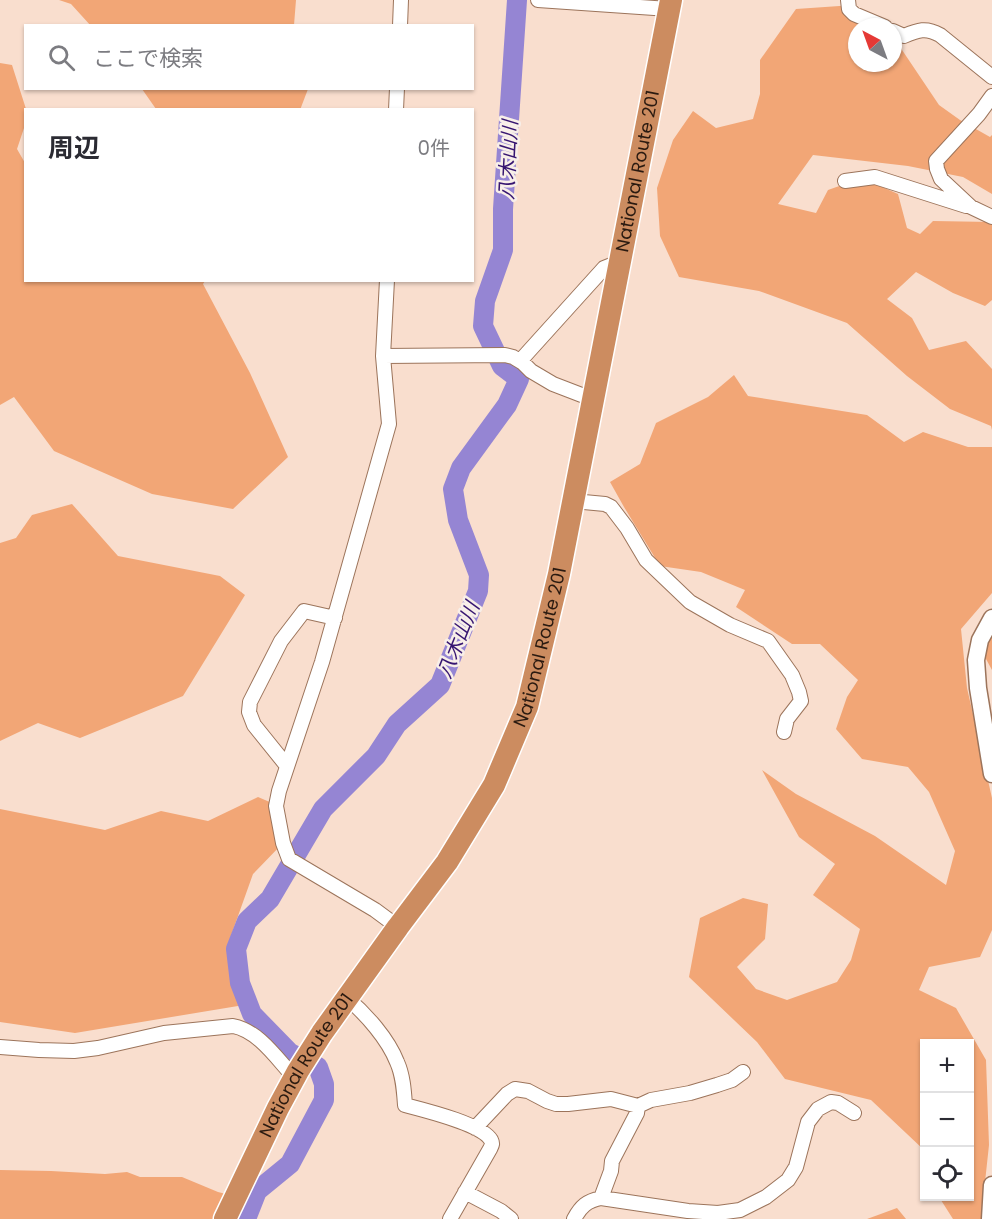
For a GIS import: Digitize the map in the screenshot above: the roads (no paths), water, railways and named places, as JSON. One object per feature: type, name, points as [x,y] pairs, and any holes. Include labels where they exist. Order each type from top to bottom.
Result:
[{"type":"highway","name":"National Route 201","points":[[225,1219],[300,1067],[346,998],[447,862],[494,785],[527,707],[560,574],[670,5]]},
{"type":"street","points":[[400,24],[401,0]]},
{"type":"street","points":[[538,0],[670,5]]},
{"type":"street","points":[[848,0],[849,9],[864,18]]},
{"type":"street","points":[[902,35],[922,29],[934,31],[992,77]]},
{"type":"street","points":[[396,108],[397,90]]},
{"type":"street","points":[[971,207],[941,179],[936,160],[979,114],[992,96]]},
{"type":"street","points":[[845,181],[874,177],[971,207],[992,217]]},
{"type":"street","points":[[520,361],[604,268],[620,262]]},
{"type":"street","points":[[387,282],[383,356],[389,424],[322,662],[276,806],[283,843],[293,861],[375,910],[398,927]]},
{"type":"street","points":[[383,356],[505,355],[520,361],[531,371],[553,384],[592,399]]},
{"type":"street","points":[[573,501],[605,504],[611,507],[646,560],[690,602],[730,625],[768,641],[792,675],[801,701],[787,719],[784,732]]},
{"type":"street","points":[[287,766],[254,725],[249,712],[250,702],[281,641],[304,611],[335,618]]},
{"type":"street","points":[[992,618],[980,640],[976,660],[978,688],[992,774]]},
{"type":"street","points":[[346,998],[363,1013],[390,1048],[398,1063],[404,1088],[405,1105],[475,1128],[488,1137],[492,1144],[450,1219]]},
{"type":"street","points":[[0,1047],[74,1051],[164,1033],[233,1026],[243,1028],[300,1067]]},
{"type":"street","points":[[475,1128],[507,1094],[515,1089],[528,1091],[556,1104],[612,1099],[638,1106],[651,1100],[690,1093],[717,1085],[732,1080],[743,1072]]},
{"type":"street","points":[[574,1219],[589,1201],[602,1198],[669,1214],[740,1210],[766,1197],[788,1179],[796,1167],[808,1122],[818,1109],[831,1102],[854,1113]]},
{"type":"street","points":[[602,1198],[612,1161],[637,1113],[638,1106]]},
{"type":"street","points":[[990,1219],[992,1185]]},
{"type":"street","points":[[465,1192],[501,1211],[511,1219]]},
{"type":"waterway","name":"八木山川","points":[[246,1219],[257,1191],[290,1164],[324,1100],[324,1084],[318,1067],[290,1053],[252,1014],[240,983],[236,949],[247,921],[270,899],[323,809],[376,756],[397,724],[440,685],[478,591],[479,575],[458,520],[453,489],[461,468],[507,405],[519,379],[502,366],[483,326],[485,301],[503,250],[503,209],[517,0]]}]
